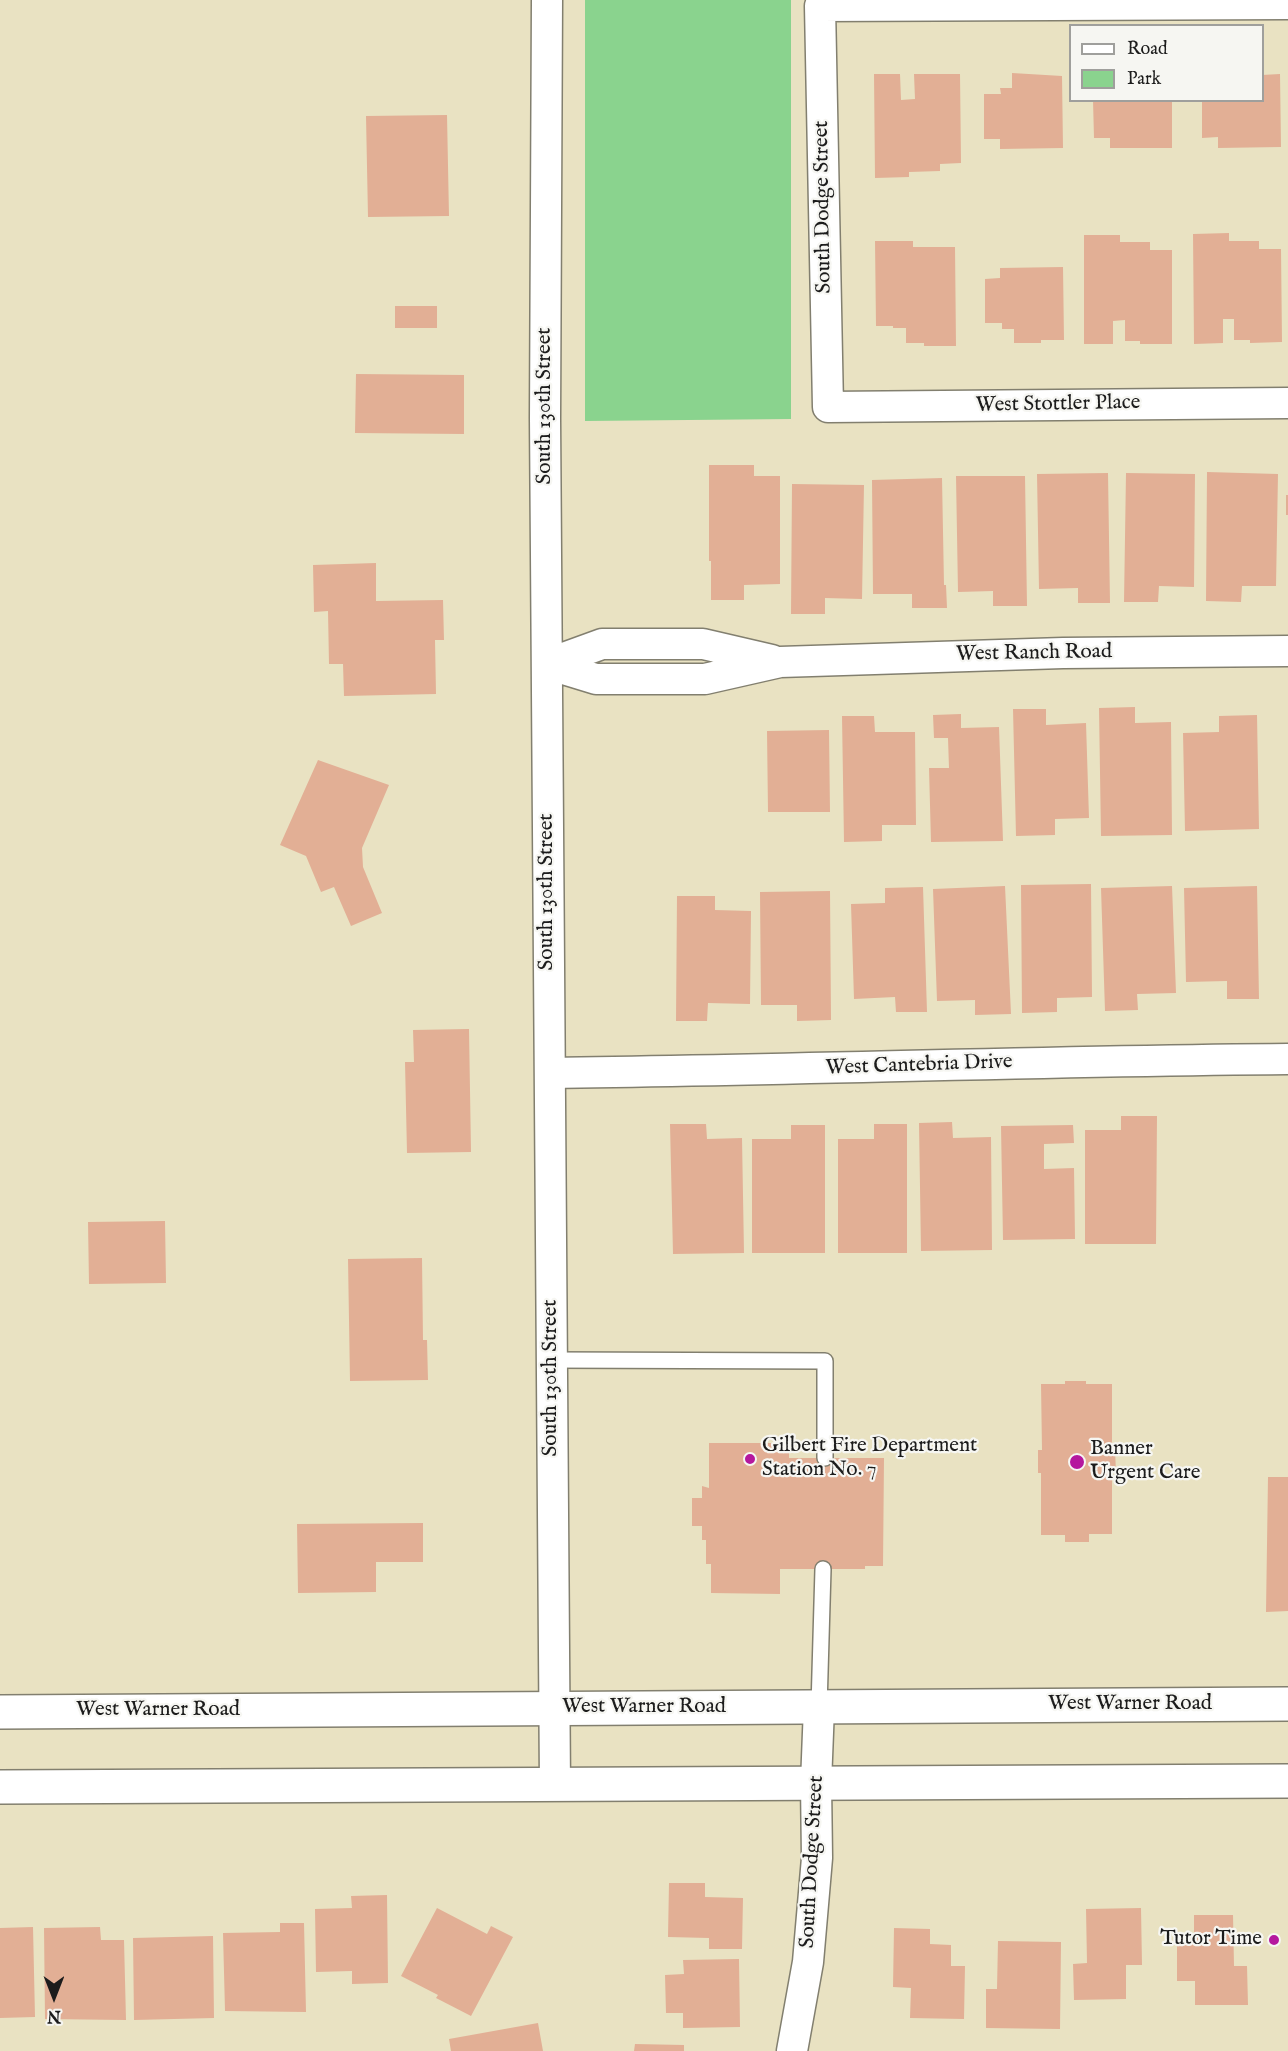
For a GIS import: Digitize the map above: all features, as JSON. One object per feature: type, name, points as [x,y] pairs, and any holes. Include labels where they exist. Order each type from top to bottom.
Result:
[{"type":"main road","name":"West Warner Road","points":[[0,1712],[1288,1704]]},
{"type":"main road","points":[[0,1787],[1288,1781]]},
{"type":"street","name":"South 130th Street","points":[[547,0],[545,418],[555,1784]]},
{"type":"street","name":"South Dodge Street","points":[[828,407],[820,6],[1288,4]]},
{"type":"street","name":"West Stottler Place","points":[[828,407],[1288,403]]},
{"type":"street","name":"West Ranch Road","points":[[547,664],[596,679],[705,679],[780,662],[1064,653],[1288,651]]},
{"type":"street","name":"West Cantebria Drive","points":[[550,1073],[842,1069],[1067,1061],[1288,1059]]},
{"type":"street","name":"South Dodge Street","points":[[792,2051],[808,1962],[817,1858],[816,1783],[819,1707]]},
{"type":"lane","points":[[552,1360],[825,1361],[825,1458]]},
{"type":"lane","points":[[819,1707],[823,1569]]},
{"type":"green space","points":[[585,0],[791,0],[791,419],[585,421]]},
{"type":"building","points":[[1012,73],[1062,76],[1063,148],[1000,149],[1000,139],[984,139],[984,94],[1001,94],[1000,88],[1012,88]]},
{"type":"building","points":[[874,74],[900,74],[901,100],[915,99],[914,74],[960,74],[961,163],[940,164],[940,171],[909,172],[909,177],[875,178]]},
{"type":"building","points":[[1280,74],[1281,147],[1218,148],[1218,137],[1202,138],[1202,102],[1264,102],[1264,75]]},
{"type":"building","points":[[1093,102],[1172,102],[1172,148],[1110,148],[1110,138],[1094,138]]},
{"type":"building","points":[[447,115],[449,216],[368,217],[366,116]]},
{"type":"building","points":[[1229,233],[1229,241],[1259,241],[1259,249],[1281,249],[1282,342],[1250,343],[1250,340],[1234,340],[1234,319],[1223,319],[1223,343],[1194,344],[1193,234]]},
{"type":"building","points":[[1084,235],[1120,235],[1120,242],[1150,242],[1150,250],[1172,250],[1172,344],[1140,344],[1140,341],[1125,341],[1125,320],[1113,321],[1113,344],[1084,344]]},
{"type":"building","points":[[875,241],[913,241],[913,247],[955,247],[956,346],[924,346],[924,343],[906,343],[906,328],[876,326]]},
{"type":"building","points":[[1063,267],[1064,340],[1014,343],[1014,329],[1002,329],[1002,323],[985,323],[985,279],[1000,278],[1000,268]]},
{"type":"building","points":[[395,306],[437,306],[437,328],[395,328]]},
{"type":"building","points":[[356,374],[464,375],[464,434],[355,433]]},
{"type":"building","points":[[709,465],[754,465],[754,476],[780,476],[780,584],[744,585],[744,600],[711,600]]},
{"type":"building","points":[[1207,472],[1278,474],[1276,586],[1242,586],[1241,602],[1206,601]]},
{"type":"building","points":[[1108,473],[1110,603],[1078,603],[1078,588],[1039,589],[1037,474]]},
{"type":"building","points":[[1126,473],[1195,474],[1194,587],[1159,586],[1158,602],[1124,602]]},
{"type":"building","points":[[956,476],[1025,476],[1027,606],[993,606],[993,591],[958,592]]},
{"type":"building","points":[[942,478],[944,585],[946,585],[947,608],[912,608],[912,594],[873,594],[872,480]]},
{"type":"building","points":[[792,484],[864,485],[862,599],[825,598],[825,614],[791,614]]},
{"type":"building","points":[[1286,495],[1288,495],[1288,515],[1286,515]]},
{"type":"building","points":[[376,563],[376,601],[443,600],[444,640],[435,640],[436,694],[344,696],[343,664],[329,664],[328,611],[314,612],[313,565]]},
{"type":"building","points":[[1135,707],[1135,723],[1171,722],[1172,835],[1101,836],[1099,708]]},
{"type":"building","points":[[1013,709],[1046,709],[1046,725],[1086,723],[1089,818],[1055,819],[1055,835],[1016,836]]},
{"type":"building","points":[[961,714],[961,728],[999,727],[1003,841],[931,842],[929,768],[949,768],[948,738],[934,738],[933,715]]},
{"type":"building","points":[[1257,715],[1259,829],[1185,831],[1183,733],[1219,732],[1219,716]]},
{"type":"building","points":[[842,716],[874,716],[875,732],[915,732],[916,825],[882,825],[882,841],[844,842]]},
{"type":"building","points":[[829,730],[830,812],[768,812],[767,731]]},
{"type":"building","points":[[318,760],[389,785],[362,848],[363,867],[382,913],[351,926],[334,887],[321,892],[306,856],[280,845]]},
{"type":"building","points":[[1091,884],[1092,997],[1057,998],[1057,1012],[1022,1013],[1021,885]]},
{"type":"building","points":[[1005,886],[1011,1014],[975,1015],[975,1000],[937,1001],[933,889]]},
{"type":"building","points":[[1172,886],[1176,993],[1137,994],[1138,1010],[1105,1011],[1101,888]]},
{"type":"building","points":[[1257,886],[1259,999],[1227,999],[1227,981],[1186,982],[1184,888]]},
{"type":"building","points":[[923,887],[927,1012],[896,1012],[895,997],[854,999],[851,904],[885,903],[885,888]]},
{"type":"building","points":[[830,891],[831,1020],[797,1021],[797,1005],[761,1005],[760,892]]},
{"type":"building","points":[[677,896],[715,896],[715,910],[751,911],[750,1004],[708,1003],[707,1021],[676,1021]]},
{"type":"building","points":[[469,1029],[471,1152],[407,1153],[405,1062],[414,1062],[413,1030]]},
{"type":"building","points":[[1121,1116],[1157,1116],[1156,1244],[1085,1244],[1085,1130],[1121,1130]]},
{"type":"building","points":[[952,1122],[953,1138],[991,1137],[992,1250],[921,1251],[919,1123]]},
{"type":"building","points":[[670,1124],[706,1124],[707,1139],[742,1138],[744,1253],[673,1254]]},
{"type":"building","points":[[874,1124],[907,1124],[907,1253],[838,1253],[838,1139],[874,1139]]},
{"type":"building","points":[[791,1125],[825,1125],[825,1253],[752,1253],[752,1139],[791,1139]]},
{"type":"building","points":[[1073,1125],[1074,1143],[1044,1144],[1044,1169],[1074,1168],[1075,1239],[1003,1240],[1001,1126]]},
{"type":"building","points":[[165,1221],[166,1283],[89,1284],[88,1222]]},
{"type":"building","points":[[422,1258],[423,1340],[427,1340],[428,1380],[350,1381],[348,1259]]},
{"type":"building","name":"Banner Urgent Care","points":[[1065,1381],[1112,1384],[1112,1449],[1115,1449],[1116,1473],[1112,1473],[1112,1534],[1089,1534],[1089,1542],[1065,1542],[1065,1535],[1041,1535],[1041,1473],[1038,1473],[1038,1450],[1042,1450],[1041,1384],[1065,1384]]},
{"type":"building","points":[[709,1443],[789,1443],[789,1458],[884,1458],[883,1566],[865,1566],[865,1569],[780,1569],[780,1594],[711,1593],[711,1564],[706,1564],[706,1540],[702,1540],[702,1526],[692,1526],[692,1498],[702,1498],[702,1486],[709,1488]]},
{"type":"building","points":[[1268,1477],[1288,1477],[1288,1611],[1266,1612]]},
{"type":"building","points":[[423,1523],[423,1562],[376,1562],[376,1592],[298,1593],[297,1524]]},
{"type":"building","points":[[669,1883],[705,1883],[705,1897],[743,1898],[742,1949],[709,1949],[709,1938],[668,1937]]},
{"type":"building","points":[[387,1895],[388,1983],[352,1984],[352,1971],[316,1972],[315,1909],[352,1908],[351,1896]]},
{"type":"building","points":[[437,1908],[487,1934],[491,1926],[513,1937],[471,2016],[436,1998],[438,1995],[401,1976]]},
{"type":"building","points":[[1141,1908],[1142,1965],[1126,1965],[1126,1999],[1074,2000],[1073,1964],[1087,1963],[1086,1909]]},
{"type":"building","points":[[1194,1915],[1233,1915],[1234,1966],[1247,1966],[1248,2005],[1195,2005],[1195,1981],[1177,1981],[1177,1935],[1194,1935]]},
{"type":"building","points":[[280,1923],[304,1923],[306,2012],[225,2011],[223,1933],[280,1932]]},
{"type":"building","points":[[33,1927],[35,2017],[0,2018],[0,1928]]},
{"type":"building","points":[[100,1927],[101,1940],[124,1940],[126,2020],[45,2019],[44,1928]]},
{"type":"building","points":[[894,1928],[930,1929],[930,1944],[951,1945],[951,1966],[965,1966],[964,2019],[910,2018],[911,1988],[893,1987]]},
{"type":"building","points":[[213,1936],[214,2018],[134,2020],[133,1938]]},
{"type":"building","points":[[998,1941],[1061,1942],[1060,2029],[986,2028],[986,1989],[997,1989]]},
{"type":"building","points":[[739,1959],[740,2027],[683,2028],[683,2013],[666,2013],[665,1975],[684,1974],[683,1960]]},
{"type":"building","points":[[538,2023],[543,2051],[451,2051],[449,2039]]},
{"type":"building","points":[[635,2044],[684,2045],[684,2051],[634,2051]]},
{"type":"place","name":"Gilbert Fire Department Station No. 7","points":[[750,1459]]},
{"type":"place","name":"Banner Urgent Care","points":[[1077,1462]]},
{"type":"place","name":"Tutor Time","points":[[1274,1940]]}]
